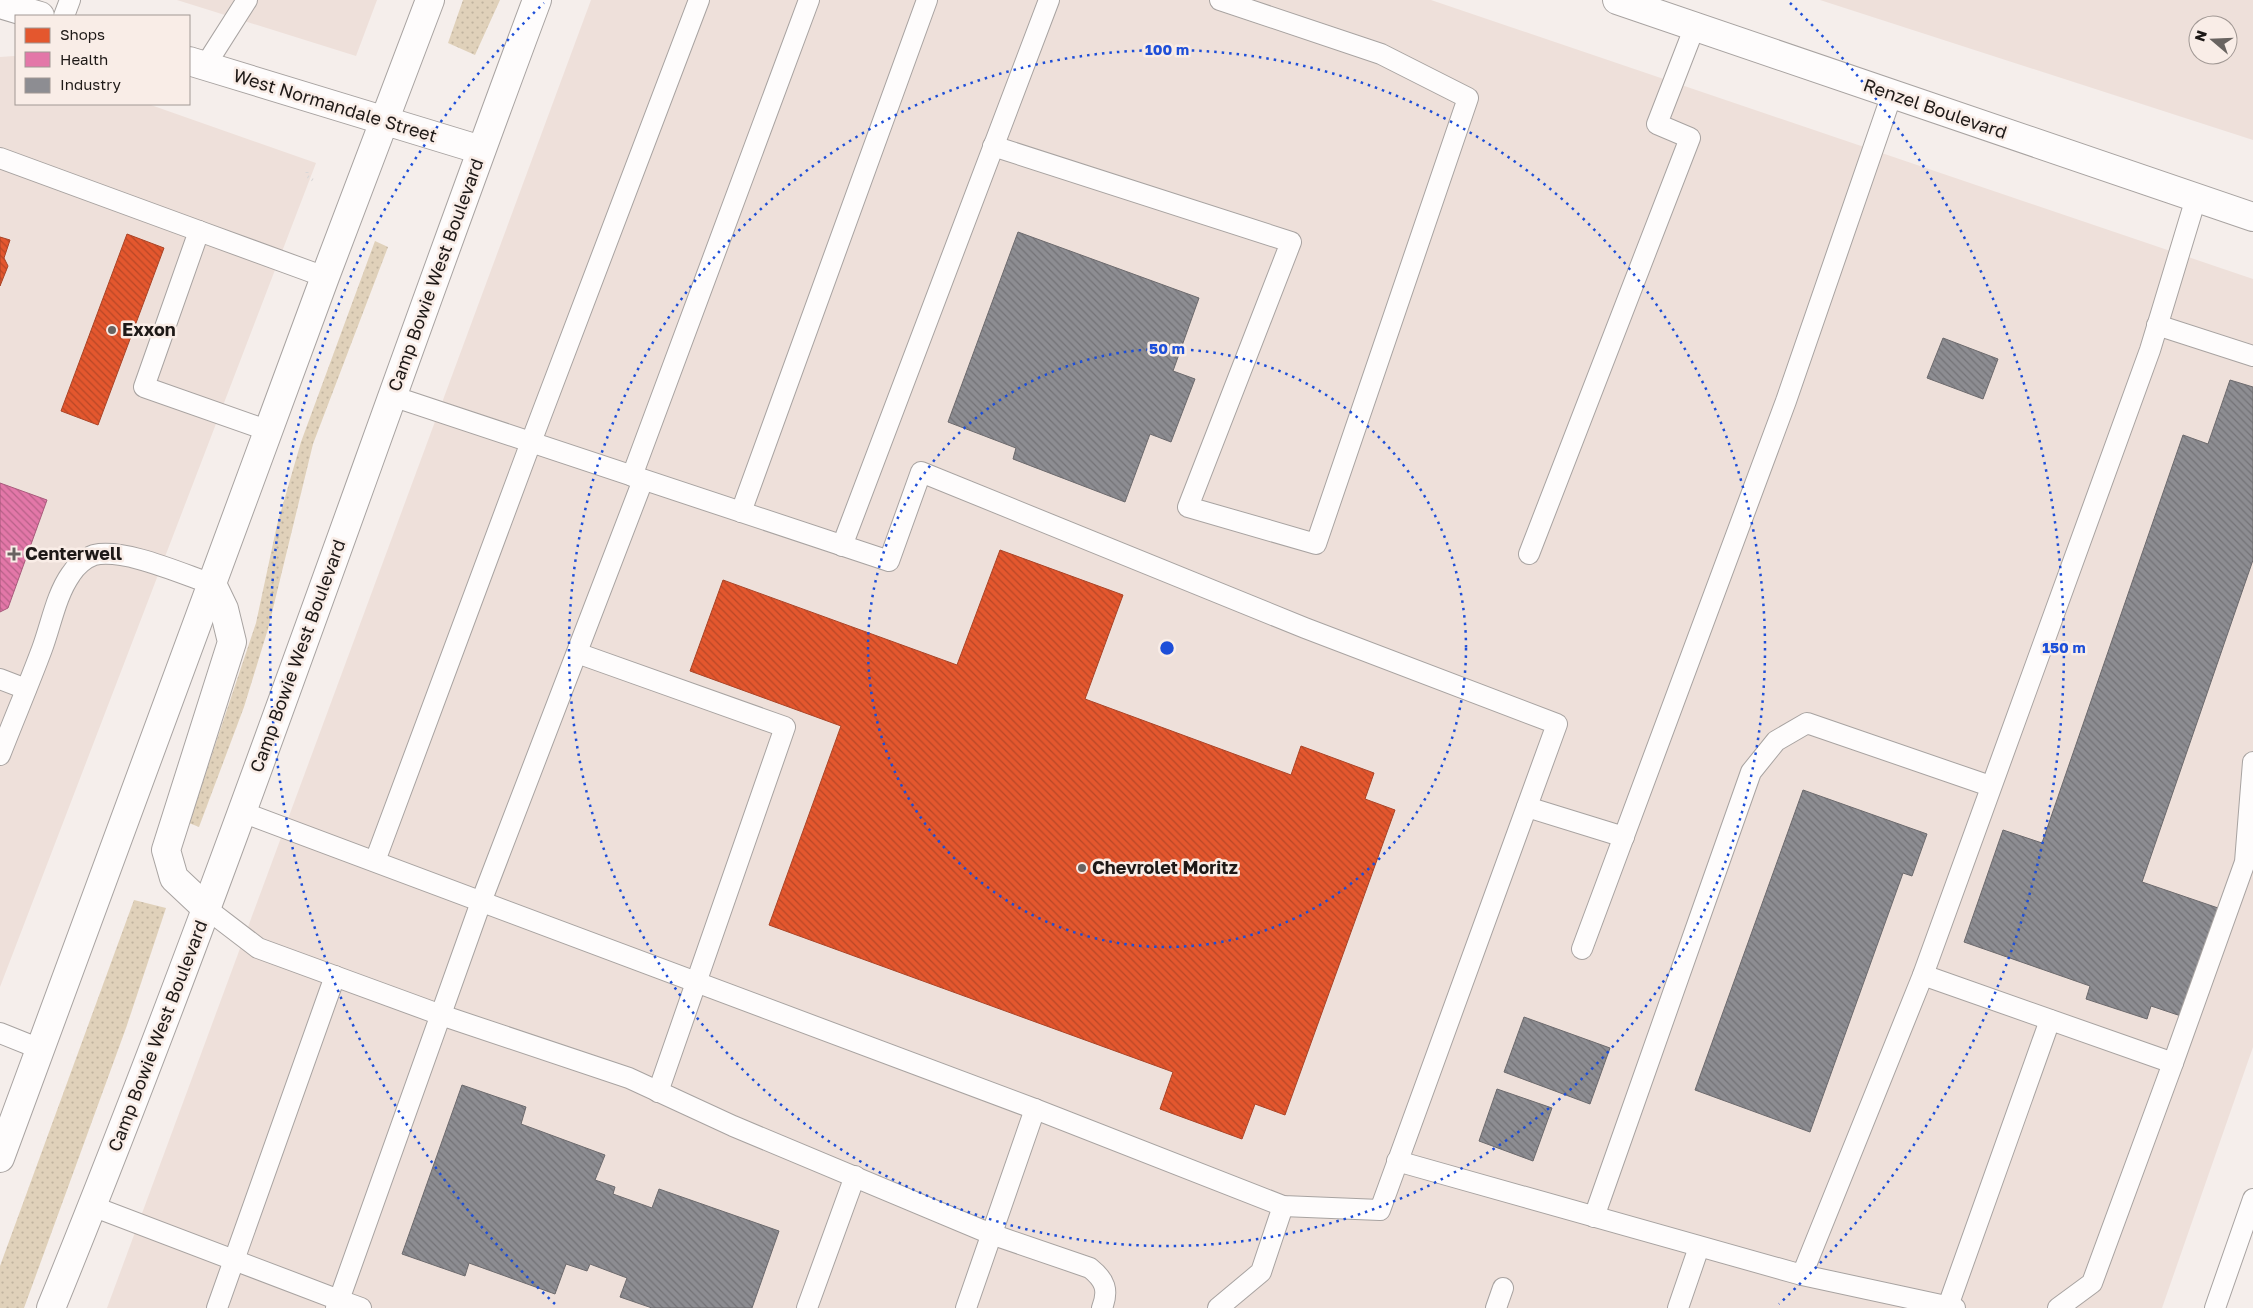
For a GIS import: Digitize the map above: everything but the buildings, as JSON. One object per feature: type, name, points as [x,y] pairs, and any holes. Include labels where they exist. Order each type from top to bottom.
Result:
[{"type":"main road","points":[[0,1158],[383,120],[430,0]]},
{"type":"main road","name":"Camp Bowie West Boulevard","points":[[50,1308],[92,1206],[207,909],[537,0]]},
{"type":"main road","name":"Renzel Boulevard","points":[[1616,0],[2253,217]]},
{"type":"main road","points":[[0,4],[37,15]]},
{"type":"main road","name":"West Normandale Street","points":[[197,64],[481,150]]},
{"type":"main road","points":[[207,909],[174,878],[166,850],[232,642],[224,609],[212,584]]},
{"type":"main road","points":[[0,1149],[16,1115]]},
{"type":"lane","points":[[64,15],[70,0]]},
{"type":"lane","points":[[197,64],[247,0]]},
{"type":"lane","points":[[375,862],[530,442],[698,0]]},
{"type":"lane","points":[[337,1304],[481,902],[577,653],[809,0]]},
{"type":"lane","points":[[741,512],[926,0]]},
{"type":"lane","points":[[842,546],[1049,0]]},
{"type":"lane","points":[[993,146],[1291,242],[1188,507],[1316,544],[1468,98],[1380,54],[1220,0]]},
{"type":"lane","points":[[1529,554],[1690,138],[1657,124],[1695,26]]},
{"type":"lane","points":[[1582,949],[1786,401],[1892,94]]},
{"type":"lane","points":[[0,158],[325,277]]},
{"type":"lane","points":[[1802,1275],[1923,975],[2158,325],[2196,198]]},
{"type":"lane","points":[[199,231],[144,387],[269,431]]},
{"type":"lane","points":[[2158,325],[2253,356]]},
{"type":"lane","points":[[242,812],[1035,1110],[1283,1206],[1380,1210],[1396,1160],[1557,724],[1305,628],[921,472],[889,562],[392,396]]},
{"type":"lane","points":[[0,755],[63,588],[71,574],[84,560],[106,554],[126,556],[212,584]]},
{"type":"lane","points":[[577,653],[785,727],[658,1092]]},
{"type":"lane","points":[[0,679],[26,689]]},
{"type":"lane","points":[[1594,1217],[1751,772],[1776,741],[1807,723],[1990,786]]},
{"type":"lane","points":[[2058,1308],[2092,1283],[2245,862],[2253,762]]},
{"type":"lane","points":[[1527,807],[1624,837]]},
{"type":"lane","points":[[207,909],[258,948],[441,1015],[629,1078],[733,1126],[991,1234],[1090,1268],[1102,1278],[1107,1296],[1102,1308]]},
{"type":"lane","points":[[1923,975],[2173,1063]]},
{"type":"lane","points":[[217,1308],[336,976]]},
{"type":"lane","points":[[1396,1160],[1802,1275],[1951,1307],[2050,1020]]},
{"type":"lane","points":[[0,1033],[40,1049]]},
{"type":"lane","points":[[966,1308],[1035,1110]]},
{"type":"lane","points":[[807,1308],[855,1176]]},
{"type":"lane","points":[[2215,1308],[2253,1200]]},
{"type":"lane","points":[[92,1206],[234,1260],[337,1304],[361,1308]]},
{"type":"lane","points":[[1218,1308],[1261,1272],[1283,1206]]},
{"type":"lane","points":[[1678,1308],[1699,1247]]},
{"type":"lane","points":[[1496,1308],[1502,1288]]},
{"type":"path","points":[[308,172],[307,176],[314,181]]},
{"type":"shaded area","points":[[177,0],[377,0],[356,56]]},
{"type":"shaded area","points":[[463,0],[500,0],[475,55],[448,43]]},
{"type":"shaded area","points":[[591,0],[1431,0],[2253,279],[2253,1047],[2162,1308],[107,1308]]},
{"type":"shaded area","points":[[1820,0],[2253,0],[2253,140]]},
{"type":"shaded area","points":[[15,56],[15,105],[151,105],[316,163],[0,987],[0,57]]},
{"type":"shaded area","points":[[375,241],[388,247],[313,444],[268,629],[244,707],[199,827],[189,823],[256,623],[277,525],[301,442]]},
{"type":"shaded area","points":[[134,900],[166,908],[126,1028],[24,1308],[0,1308],[0,1266]]},
{"type":"place","name":"Exxon","points":[[112,330]]},
{"type":"place","name":"Centerwell","points":[[14,554]]},
{"type":"place","name":"Chevrolet Moritz","points":[[1082,868]]}]
